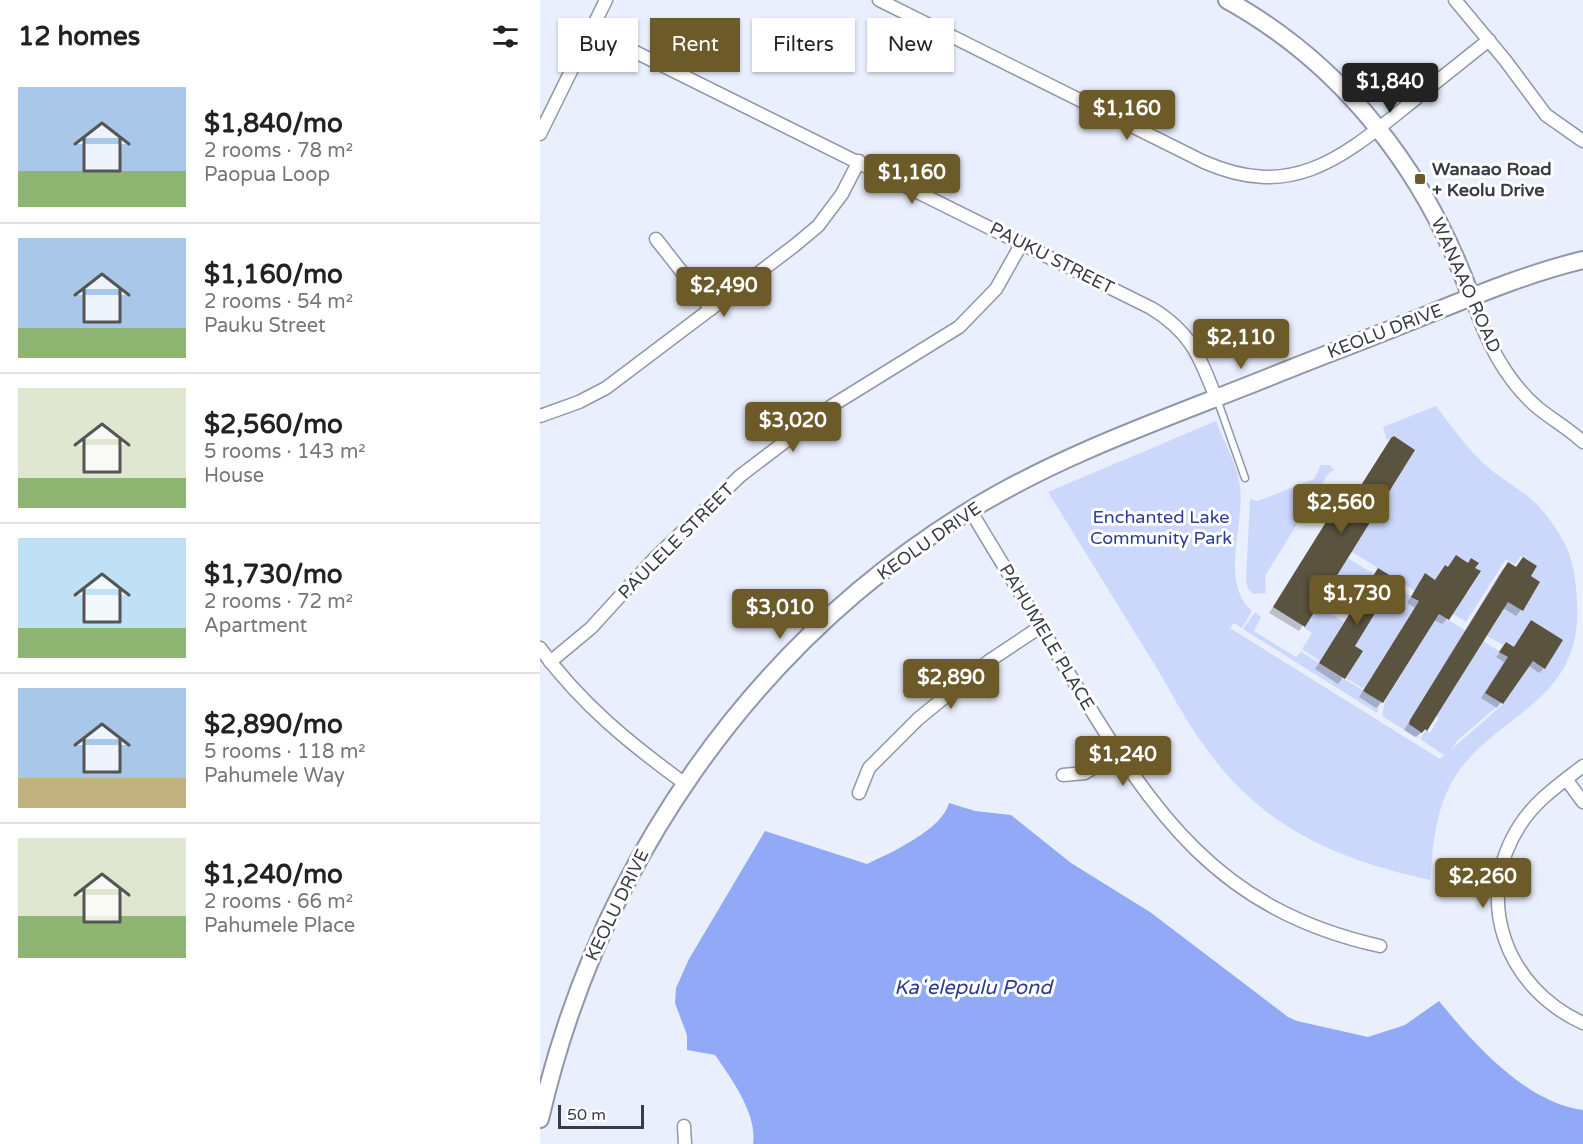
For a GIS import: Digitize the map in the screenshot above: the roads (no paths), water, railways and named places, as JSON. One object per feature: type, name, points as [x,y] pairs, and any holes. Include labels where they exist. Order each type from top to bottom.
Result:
[{"type":"main road","name":"WANAAO ROAD","points":[[1227,0],[1305,52],[1379,128],[1434,212],[1471,297]]},
{"type":"main road","name":"KEOLU DRIVE","points":[[540,1119],[571,1009],[601,934],[642,851],[684,783],[746,702],[809,635],[886,569],[970,510],[1080,453],[1471,297],[1583,260]]},
{"type":"street","points":[[597,18],[606,0]]},
{"type":"street","points":[[879,0],[1222,170],[1262,177],[1304,172],[1341,157],[1489,40]]},
{"type":"street","points":[[1455,0],[1489,40],[1546,116],[1583,141]]},
{"type":"street","name":"PAUKU STREET","points":[[638,53],[859,161],[1167,318],[1193,344],[1216,398]]},
{"type":"street","points":[[540,134],[570,72]]},
{"type":"street","points":[[540,416],[579,402],[606,388],[818,226],[842,194],[859,161]]},
{"type":"street","points":[[656,239],[711,309]]},
{"type":"street","name":"PAULELE STREET","points":[[550,662],[598,622],[654,559],[740,476],[832,405],[959,327],[996,289],[1022,243]]},
{"type":"street","name":"WANAAO ROAD","points":[[1471,297],[1493,350],[1513,381],[1538,408],[1583,442]]},
{"type":"street","name":"PAHUMELE PLACE","points":[[970,510],[1117,753],[1158,811],[1183,839],[1219,871],[1254,896],[1290,916],[1347,939],[1380,946]]},
{"type":"street","points":[[859,793],[869,768],[918,719],[989,661],[1040,627]]},
{"type":"street","points":[[540,648],[571,688],[610,727],[684,783]]},
{"type":"street","points":[[1063,775],[1085,773],[1117,753]]},
{"type":"street","points":[[1583,766],[1534,807],[1513,837],[1501,873],[1498,910],[1509,953],[1525,978],[1545,1000],[1583,1023]]},
{"type":"street","points":[[1566,779],[1583,802]]},
{"type":"street","points":[[684,1126],[685,1144]]},
{"type":"lane","points":[[1216,398],[1245,478]]},
{"type":"water","name":"Kaʻelepulu Pond","points":[[949,803],[975,811],[1011,815],[1071,863],[1150,912],[1288,1017],[1297,1021],[1368,1037],[1405,1025],[1439,1001],[1484,1052],[1521,1084],[1562,1105],[1583,1110],[1583,1144],[753,1144],[751,1121],[742,1097],[715,1055],[687,1050],[687,1035],[675,1003],[676,988],[689,959],[765,831],[867,864],[914,840],[936,822]]},
{"type":"place","name":"Wanaao Road + Keolu Drive","points":[[1420,179]]},
{"type":"park label","name":"Enchanted Lake Community Park","points":[[1161,527]]}]
